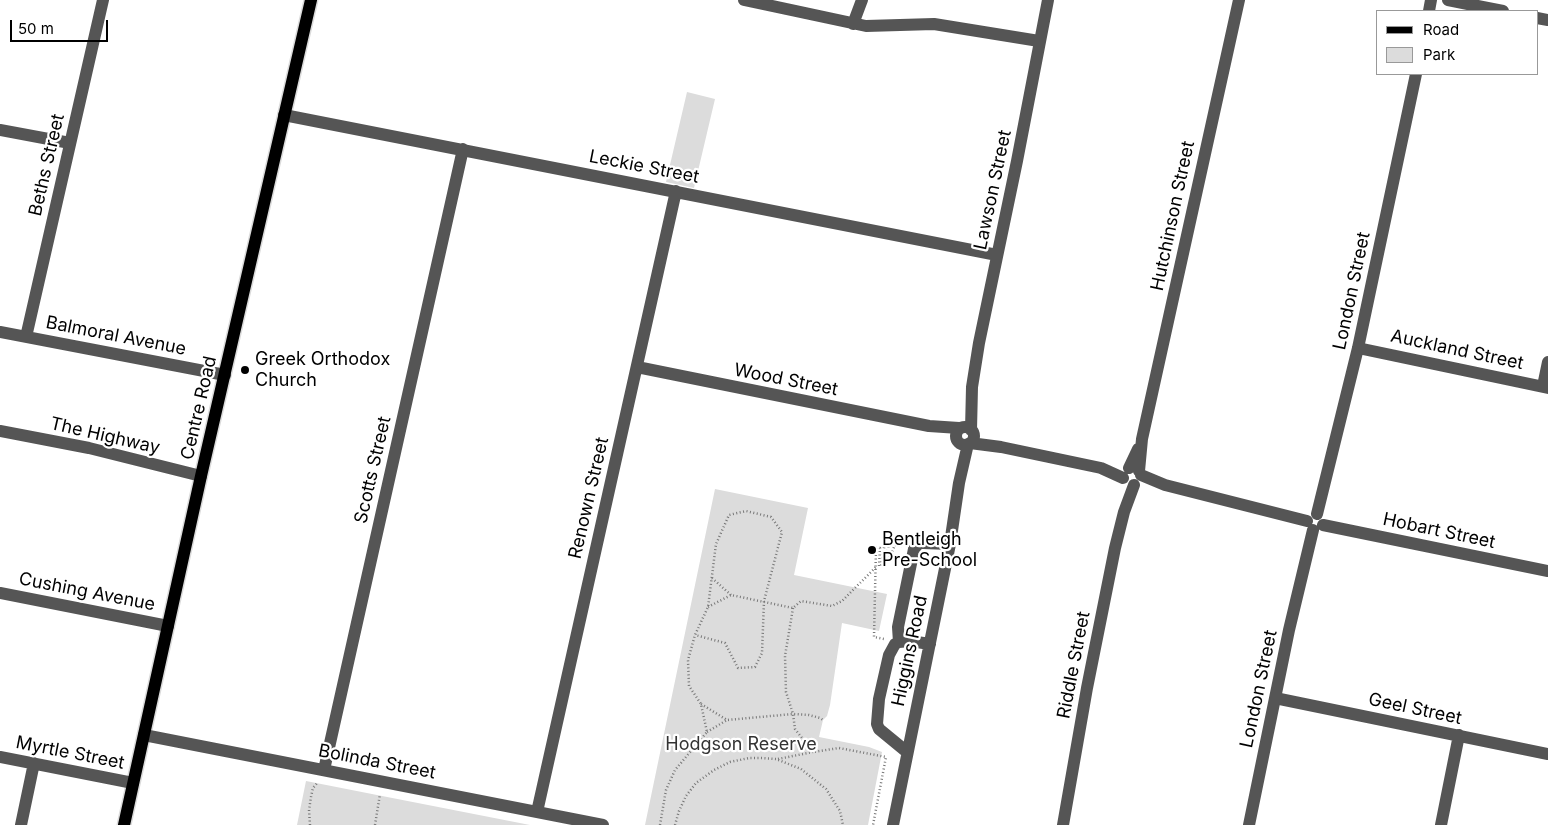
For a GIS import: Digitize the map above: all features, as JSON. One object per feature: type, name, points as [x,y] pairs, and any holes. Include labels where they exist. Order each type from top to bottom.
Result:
[{"type":"main road","name":"Centre Road","points":[[124,825],[310,0]]},
{"type":"street","name":"Beths Street","points":[[26,337],[103,0]]},
{"type":"street","points":[[744,0],[853,24],[875,27],[944,25],[1039,41]]},
{"type":"street","points":[[853,24],[862,0]]},
{"type":"street","name":"Lawson Street","points":[[965,436],[982,326],[1017,161],[1048,0]]},
{"type":"street","name":"Hutchinson Street","points":[[1133,477],[1239,0]]},
{"type":"street","points":[[1448,0],[1498,10]]},
{"type":"street","name":"London Street","points":[[1250,825],[1293,613],[1358,348],[1416,75]]},
{"type":"street","name":"Leckie Street","points":[[284,115],[997,254]]},
{"type":"street","points":[[0,130],[70,143]]},
{"type":"street","name":"Scotts Street","points":[[324,770],[463,149]]},
{"type":"street","name":"Renown Street","points":[[537,812],[676,191]]},
{"type":"street","name":"Balmoral Avenue","points":[[0,332],[225,375]]},
{"type":"street","name":"Auckland Street","points":[[1358,348],[1545,387]]},
{"type":"street","points":[[1545,387],[1548,362]]},
{"type":"street","name":"Wood Street","points":[[636,368],[929,426],[965,436]]},
{"type":"street","name":"The Highway","points":[[0,431],[89,448],[202,476]]},
{"type":"street","name":"Hobart Street","points":[[965,436],[1001,447],[1101,468],[1315,523],[1548,571]]},
{"type":"street","name":"Higgins Road","points":[[893,825],[950,544],[965,436]]},
{"type":"street","name":"Riddle Street","points":[[1063,825],[1087,688],[1115,548],[1133,477]]},
{"type":"street","points":[[900,642],[898,627],[914,549],[923,543],[950,544]]},
{"type":"street","name":"Cushing Avenue","points":[[0,593],[168,626]]},
{"type":"street","points":[[907,752],[880,729],[876,717],[889,655],[892,649],[900,642],[910,641],[930,644]]},
{"type":"street","name":"Geel Street","points":[[1275,698],[1548,754]]},
{"type":"street","name":"Bolinda Street","points":[[144,735],[603,825]]},
{"type":"street","points":[[1441,825],[1459,736]]},
{"type":"street","name":"Myrtle Street","points":[[0,757],[133,783]]},
{"type":"street","points":[[21,825],[34,763]]},
{"type":"path","points":[[695,635],[725,643],[738,668],[755,667],[762,653],[764,601],[782,532],[771,517],[746,511],[729,515],[716,544],[708,606],[695,635],[688,660],[689,686],[701,704],[707,732]]},
{"type":"path","points":[[874,637],[876,548],[880,548],[879,566],[881,566],[885,542],[889,543],[884,563],[887,563],[894,546]]},
{"type":"path","points":[[813,752],[795,730],[793,714],[786,692],[785,656],[793,608],[801,601],[832,606],[842,601],[876,567]]},
{"type":"path","points":[[712,578],[731,595],[793,608]]},
{"type":"path","points":[[708,606],[731,595]]},
{"type":"path","points":[[701,704],[727,720]]},
{"type":"path","points":[[659,825],[666,790],[675,770],[707,732],[727,720],[793,714],[809,715],[823,720]]},
{"type":"path","points":[[676,825],[679,811],[686,796],[696,783],[714,770],[730,762],[749,758],[776,759],[839,748],[886,757],[873,825]]},
{"type":"path","points":[[776,759],[802,768],[826,789],[840,811],[843,825]]},
{"type":"path","points":[[310,825],[308,810],[313,788],[317,782]]},
{"type":"path","points":[[375,825],[380,794]]},
{"type":"green space","points":[[687,92],[715,99],[694,188],[666,182]]},
{"type":"green space","name":"Hodgson Reserve","points":[[715,489],[808,508],[794,575],[887,594],[879,631],[842,623],[830,705],[827,716],[823,720],[819,737],[869,747],[882,752],[868,825],[645,825]]},
{"type":"green space","points":[[306,781],[377,795],[530,825],[297,825]]},
{"type":"place","name":"Greek Orthodox Church","points":[[245,370]]},
{"type":"place","name":"Bentleigh Pre-School","points":[[872,550]]}]
